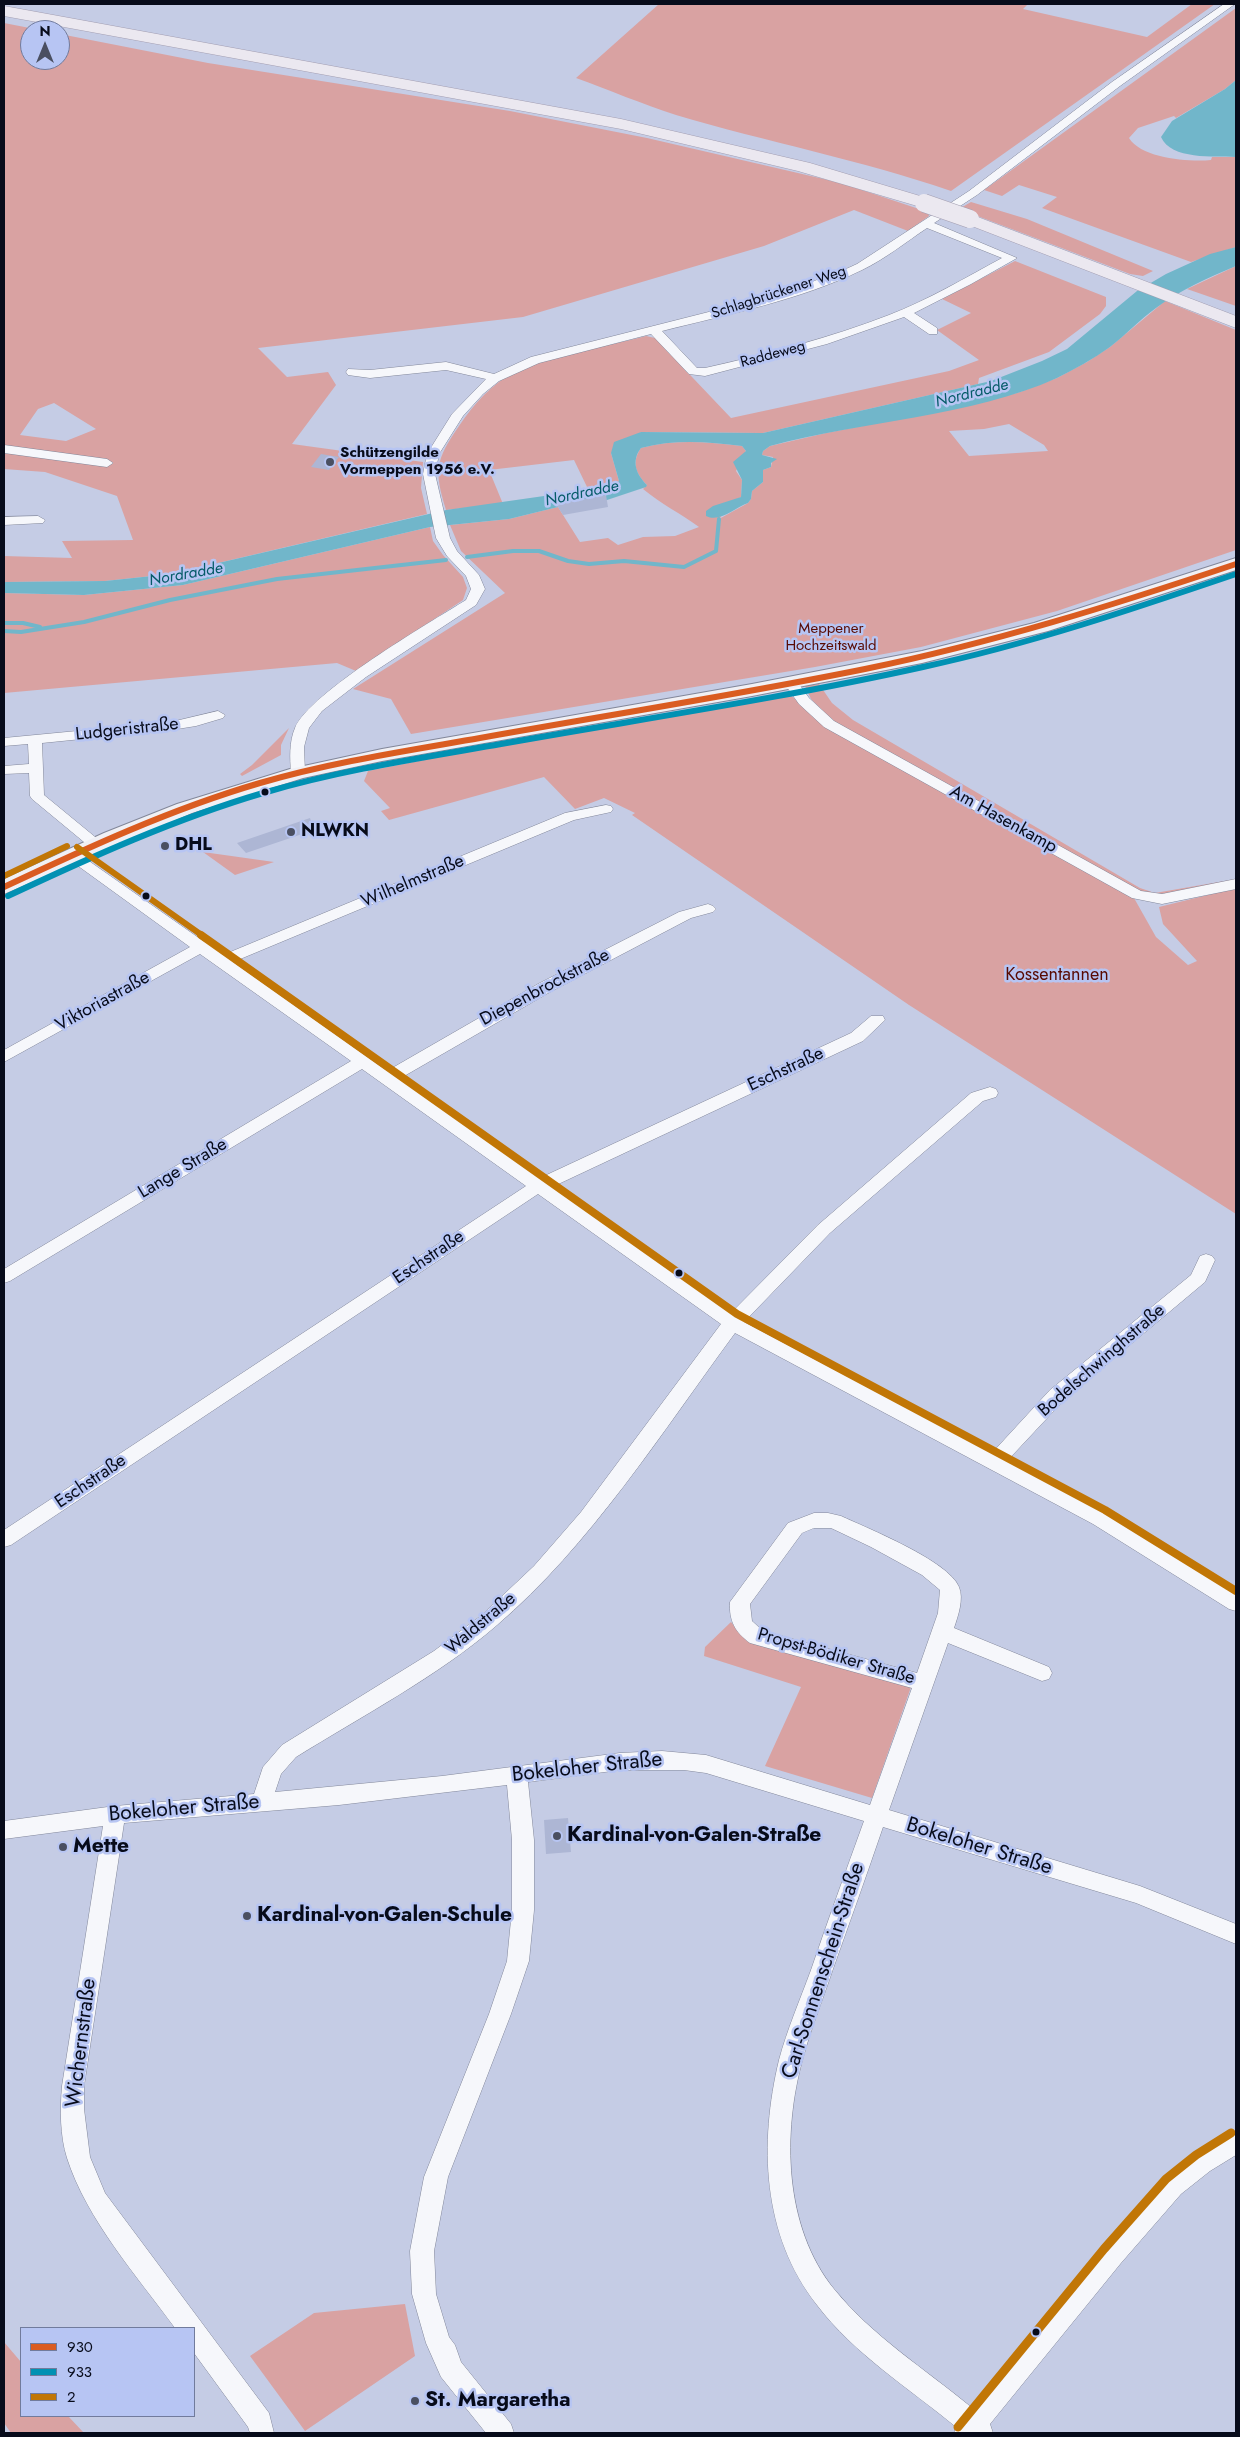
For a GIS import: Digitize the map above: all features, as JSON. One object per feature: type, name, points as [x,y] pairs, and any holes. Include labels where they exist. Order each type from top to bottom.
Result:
[{"type":"main road","points":[[4,11],[619,123],[780,159],[864,183],[970,219],[1236,322]]},
{"type":"street","name":"Schlagbrückener Weg","points":[[298,773],[296,747],[302,727],[317,708],[361,674],[471,602],[478,589],[472,575],[452,553],[443,538],[434,504],[429,474],[433,454],[458,414],[479,391],[495,378],[535,360],[764,301],[839,276],[877,256],[973,193],[1106,91],[1230,4]]},
{"type":"street","name":"Raddeweg","points":[[654,330],[696,372],[800,349],[904,312],[1011,258],[926,224]]},
{"type":"street","points":[[904,312],[933,331]]},
{"type":"street","points":[[352,372],[370,374],[446,366],[495,378]]},
{"type":"street","points":[[4,449],[108,463]]},
{"type":"street","points":[[4,521],[38,520]]},
{"type":"street","points":[[4,886],[158,817],[236,790],[298,773],[523,730],[791,684],[925,656],[1017,634],[1088,614],[1236,564]]},
{"type":"street","name":"Am Hasenkamp","points":[[791,684],[804,701],[829,724],[1137,895],[1162,899],[1236,884]]},
{"type":"street","name":"Ludgeristraße","points":[[4,742],[171,726],[196,722],[218,715]]},
{"type":"street","points":[[35,740],[37,796],[95,844]]},
{"type":"street","points":[[4,770],[36,768]]},
{"type":"street","name":"Wilhelmstraße","points":[[223,961],[570,816],[606,809]]},
{"type":"street","points":[[71,855],[203,946],[362,1062],[732,1323],[1100,1519],[1235,1601]]},
{"type":"street","name":"Diepenbrockstraße","points":[[386,1079],[553,983],[685,915],[708,909]]},
{"type":"street","name":"Viktoriastraße","points":[[4,1057],[203,946]]},
{"type":"street","name":"Eschstraße","points":[[4,1540],[538,1186],[857,1037],[877,1020]]},
{"type":"street","name":"Lange Straße","points":[[4,1277],[362,1062]]},
{"type":"street","name":"Waldstraße","points":[[264,1803],[264,1791],[275,1763],[282,1757],[441,1657],[489,1621],[542,1571],[588,1517],[732,1323],[824,1229],[977,1097],[990,1093]]},
{"type":"street","name":"Bodelschwinghstraße","points":[[995,1462],[1057,1395],[1199,1278],[1206,1260]]},
{"type":"street","name":"Propst-Bödiker Straße","points":[[924,1683],[757,1637],[744,1628],[738,1616],[740,1602],[795,1528],[808,1521],[820,1518],[834,1521],[932,1570],[950,1586]]},
{"type":"street","name":"Carl-Sonnenschein-Straße","points":[[950,1586],[952,1596],[942,1632],[791,2059],[783,2099],[778,2152],[780,2194],[793,2244],[818,2290],[866,2339],[936,2393],[973,2431]]},
{"type":"street","points":[[942,1632],[1042,1673]]},
{"type":"street","name":"Bokeloher Straße","points":[[4,1830],[116,1815],[264,1803],[517,1775],[641,1759],[681,1760],[706,1764],[1140,1895],[1236,1934]]},
{"type":"street","points":[[502,2433],[450,2368],[446,2354],[438,2343],[424,2294],[422,2251],[436,2177],[500,2014],[518,1960],[523,1910],[523,1840],[517,1775]]},
{"type":"street","name":"Wichernstraße","points":[[116,1815],[73,2086],[74,2132],[78,2157],[97,2202],[189,2327]]},
{"type":"street","points":[[973,2431],[1112,2255],[1173,2186],[1202,2163],[1236,2142]]},
{"type":"street","points":[[195,2334],[260,2422],[262,2433]]},
{"type":"green space","points":[[659,4],[1028,4],[1023,9],[1147,37],[1192,4],[1215,4],[951,191],[848,160],[676,115],[576,78]]},
{"type":"green space","points":[[1236,8],[1236,80],[1225,89],[1176,118],[1174,116],[1138,128],[1129,138],[1144,151],[1167,158],[1211,160],[1212,157],[1236,157],[1236,247],[1191,262],[1042,208],[1057,197],[1019,185],[1002,196],[984,190]]},
{"type":"green space","points":[[4,23],[20,26],[20,70],[70,70],[70,36],[208,63],[510,111],[647,138],[841,183],[928,212],[929,216],[908,231],[854,210],[764,246],[523,317],[258,348],[287,377],[328,372],[336,385],[292,444],[423,462],[421,488],[427,514],[171,574],[105,581],[4,582],[4,556],[72,558],[62,541],[133,540],[117,496],[45,472],[4,469]],"holes":[[[54,403],[96,429],[66,441],[20,435],[38,409]]]},
{"type":"green space","points":[[971,202],[1027,219],[1153,271],[1143,276],[1130,274],[959,209]]},
{"type":"green space","points":[[1015,261],[1106,297],[1106,306],[1100,314],[1049,352],[979,378],[978,384],[763,433],[641,432],[611,453],[619,481],[614,486],[588,489],[574,460],[489,470],[503,504],[446,510],[439,475],[441,457],[445,448],[477,402],[492,388],[517,371],[564,355],[646,336],[655,338],[731,418],[949,371],[979,360],[937,330],[971,313],[942,299]]},
{"type":"green space","points":[[1236,266],[1236,306],[1187,289]]},
{"type":"green space","name":"Meppener Hochzeitswald","points":[[1165,301],[1236,330],[1236,550],[1057,611],[921,647],[815,667],[411,734],[391,699],[353,689],[505,593],[461,551],[450,525],[509,519],[558,507],[580,542],[608,538],[618,545],[643,537],[675,536],[699,527],[643,489],[647,485],[640,477],[636,468],[636,458],[641,448],[678,442],[742,446],[746,451],[736,471],[742,480],[741,497],[735,500],[719,519],[748,503],[751,499],[752,491],[763,482],[763,470],[771,467],[773,457],[762,455],[763,451],[770,446],[826,433],[980,403],[1020,392],[1057,378],[1110,347]],"holes":[[[1009,424],[1044,445],[1048,451],[969,456],[949,431],[984,429]]]},
{"type":"green space","points":[[430,527],[433,541],[463,577],[467,588],[463,600],[356,671],[337,663],[4,693],[4,593],[84,595],[183,585]]},
{"type":"green space","points":[[819,684],[832,703],[853,720],[1140,888],[1155,893],[1236,879],[1236,882],[1155,895],[1138,891],[833,722],[811,699],[805,686]]},
{"type":"green space","name":"Kossentannen","points":[[788,693],[826,725],[1134,898],[1156,937],[1188,965],[1197,961],[1163,924],[1159,907],[1236,888],[1236,1214],[909,1005],[632,815],[635,813],[604,798],[575,809],[544,777],[389,820],[381,811],[390,808],[364,781],[368,771],[545,736]]},
{"type":"green space","points":[[289,728],[281,745],[281,755],[242,776],[240,774],[252,765]]},
{"type":"green space","points":[[203,852],[274,862],[235,875]]},
{"type":"green space","points":[[731,1622],[739,1632],[911,1687],[872,1798],[765,1766],[801,1687],[704,1656],[705,1647]]},
{"type":"green space","points":[[405,2304],[415,2356],[305,2431],[250,2356],[314,2313]]},
{"type":"green space","points":[[4,2342],[20,2361],[20,2417],[69,2417],[84,2433],[11,2433],[4,2423]]},
{"type":"water","points":[[1236,80],[1236,157],[1183,153],[1174,150],[1166,144],[1161,137],[1172,121],[1225,89]]},
{"type":"water","name":"Nordradde","points":[[1236,247],[1236,266],[1184,290],[1150,313],[1110,347],[1084,364],[1057,378],[989,402],[842,430],[770,446],[763,451],[762,455],[777,459],[771,463],[771,467],[763,470],[763,482],[752,491],[751,499],[748,503],[716,518],[706,516],[706,511],[713,506],[741,497],[742,480],[733,462],[746,451],[742,446],[691,442],[666,443],[641,448],[638,453],[636,467],[647,485],[646,487],[607,500],[582,503],[580,500],[557,504],[558,507],[509,519],[430,527],[183,585],[84,595],[4,593],[4,582],[105,581],[171,574],[446,510],[614,486],[619,481],[611,453],[614,442],[641,432],[763,433],[991,381],[1067,349],[1137,291],[1166,274],[1210,254]]},
{"type":"building","name":"Schützengilde Vormeppen 1956 e.V.","points":[[321,454],[339,457],[329,470],[311,467]]},
{"type":"building","points":[[606,495],[608,507],[563,515],[556,504]]},
{"type":"building","name":"NLWKN","points":[[310,818],[314,830],[246,853],[237,843]]},
{"type":"building","name":"Kardinal-von-Galen-Straße","points":[[568,1818],[571,1852],[546,1854],[544,1820]]},
{"type":"waterway","points":[[467,557],[513,551],[539,551],[568,561],[589,564],[624,561],[684,567],[716,551],[719,519]]},
{"type":"waterway","points":[[4,631],[21,632],[84,622],[170,600],[277,579],[446,560]]},
{"type":"waterway","points":[[4,623],[23,623],[40,627]]},
{"type":"transit line","name":"930","points":[[4,887],[162,817],[260,783],[314,769],[369,758],[757,690],[922,657],[1041,627],[1236,564]]},
{"type":"transit line","name":"933","points":[[8,896],[166,826],[230,803],[291,785],[375,766],[761,699],[923,667],[1042,637],[1236,574]]},
{"type":"transit line","name":"2","points":[[4,876],[67,846]]},
{"type":"transit line","name":"2","points":[[77,847],[737,1314],[1105,1510],[1236,1591]]},
{"type":"transit line","name":"2","points":[[958,2427],[1104,2249],[1166,2179],[1196,2155],[1231,2133]]},
{"type":"place","name":"Schützengilde Vormeppen 1956 e.V.","points":[[330,462]]},
{"type":"place","name":"NLWKN","points":[[291,832]]},
{"type":"place","name":"DHL","points":[[165,846]]},
{"type":"place","name":"Kardinal-von-Galen-Straße","points":[[557,1836]]},
{"type":"place","name":"Mette","points":[[63,1847]]},
{"type":"place","name":"Kardinal-von-Galen-Schule","points":[[247,1916]]},
{"type":"place","name":"St. Margaretha","points":[[415,2401]]}]
